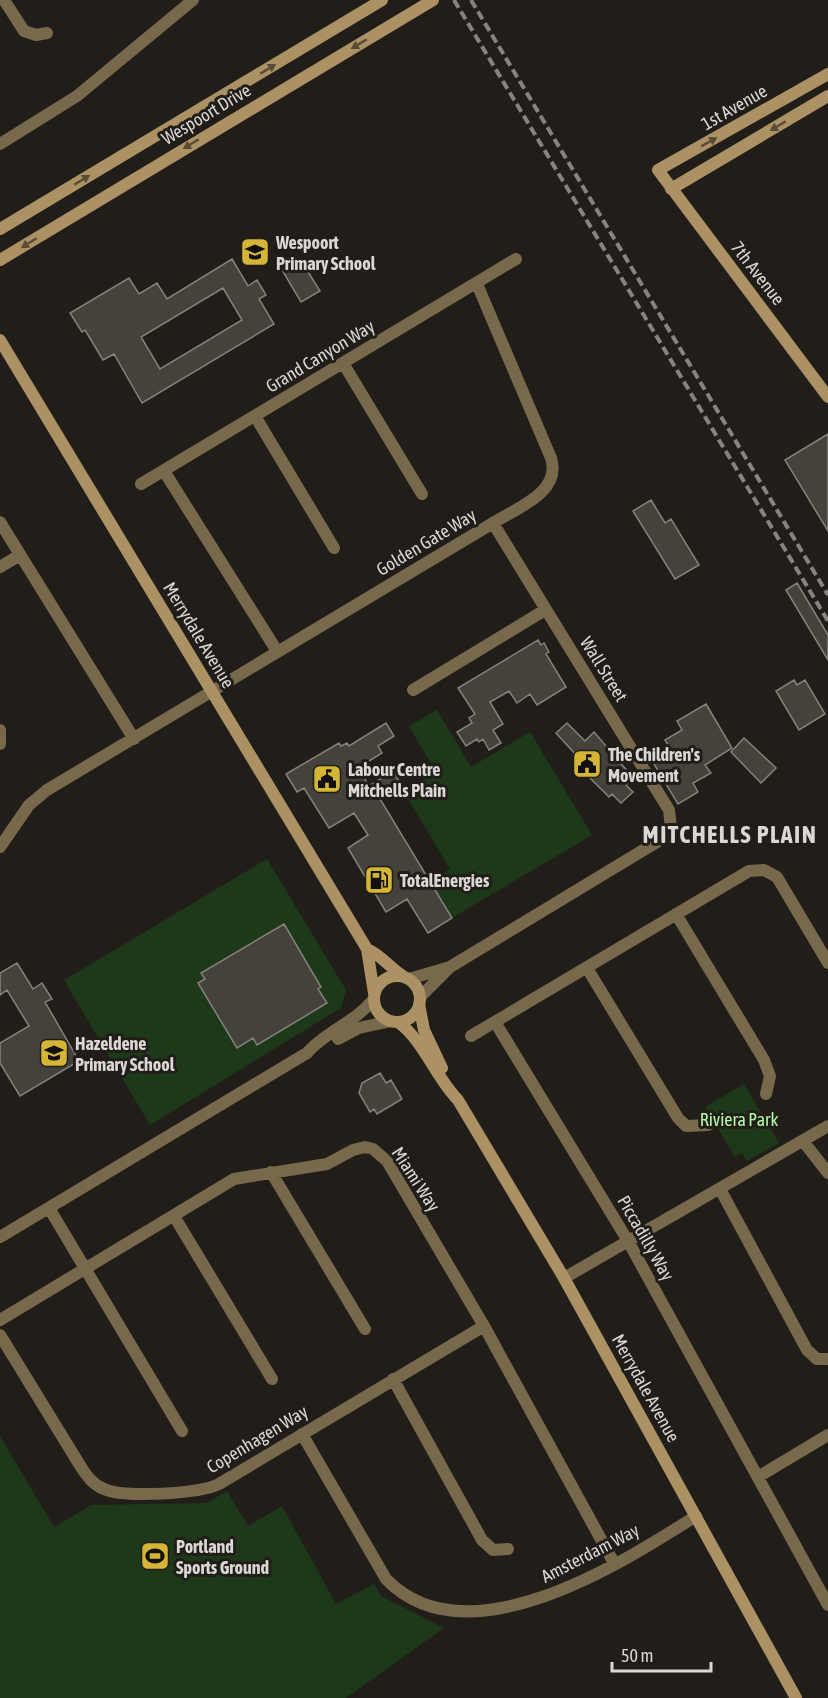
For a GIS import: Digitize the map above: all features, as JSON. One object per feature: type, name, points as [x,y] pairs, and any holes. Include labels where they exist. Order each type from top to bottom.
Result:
[{"type":"street","points":[[4,0],[24,31],[36,35],[47,33]]},
{"type":"street","points":[[0,144],[77,96],[193,0]]},
{"type":"street","name":"Wespoort Drive","points":[[0,229],[382,0]]},
{"type":"street","name":"Wespoort Drive","points":[[0,260],[432,0]]},
{"type":"street","name":"1st Avenue","points":[[658,171],[828,74]]},
{"type":"street","points":[[671,189],[828,96]]},
{"type":"street","name":"7th Avenue","points":[[658,171],[828,397]]},
{"type":"street","name":"Grand Canyon Way","points":[[141,484],[516,259]]},
{"type":"street","name":"Golden Gate Way","points":[[0,847],[35,798],[546,489],[554,476],[554,468],[477,284]]},
{"type":"street","name":"Merrydale Avenue","points":[[0,340],[367,949],[373,997]]},
{"type":"street","points":[[343,363],[422,494]]},
{"type":"street","points":[[255,416],[334,548]]},
{"type":"street","points":[[164,471],[277,651]]},
{"type":"street","points":[[0,522],[134,740]]},
{"type":"street","name":"Wall Street","points":[[450,967],[665,837],[671,828],[669,810],[493,523]]},
{"type":"street","points":[[0,567],[20,555]]},
{"type":"street","points":[[413,690],[545,610]]},
{"type":"street","points":[[0,730],[0,744]]},
{"type":"street","points":[[471,1036],[749,871],[760,869],[777,877],[828,963]]},
{"type":"street","points":[[676,914],[764,1060],[770,1076],[766,1094]]},
{"type":"street","name":"Merrydale Avenue","points":[[367,949],[375,952],[391,969],[406,977]]},
{"type":"street","points":[[0,1237],[307,1053],[314,1045],[352,1021],[373,997],[377,986],[388,977],[406,977],[450,967]]},
{"type":"street","points":[[307,1053],[317,1051],[359,1028],[412,1017],[420,1001],[450,967]]},
{"type":"street","points":[[587,968],[678,1118],[686,1126],[708,1125]]},
{"type":"street","points":[[406,977],[418,990],[420,1001]]},
{"type":"street","points":[[373,997],[379,1014],[395,1022]]},
{"type":"street","name":"Merrydale Avenue","points":[[420,1001],[429,1044],[454,1087],[458,1100],[564,1278],[796,1698]]},
{"type":"street","name":"Merrydale Avenue","points":[[395,1022],[412,1036],[448,1090],[458,1100]]},
{"type":"street","name":"Piccadilly Way","points":[[495,1022],[628,1241],[828,1605]]},
{"type":"street","points":[[564,1278],[828,1126]]},
{"type":"street","points":[[803,1141],[828,1173]]},
{"type":"street","name":"Miami Way","points":[[0,1320],[234,1179],[327,1164],[358,1148],[373,1149],[381,1154],[484,1326],[614,1563]]},
{"type":"street","points":[[271,1172],[365,1329]]},
{"type":"street","points":[[720,1189],[807,1350],[817,1359],[828,1359]]},
{"type":"street","points":[[49,1208],[182,1431]]},
{"type":"street","points":[[174,1216],[272,1379]]},
{"type":"street","name":"Copenhagen Way","points":[[0,1335],[88,1478],[105,1490],[129,1493],[203,1491],[219,1484],[484,1326]]},
{"type":"street","points":[[393,1379],[482,1540],[494,1550],[508,1549]]},
{"type":"street","name":"Amsterdam Way","points":[[302,1434],[379,1571],[394,1588],[418,1604],[457,1613],[536,1600],[571,1587],[696,1516]]},
{"type":"street","points":[[758,1477],[828,1435]]},
{"type":"green space","points":[[437,710],[471,767],[530,732],[592,835],[452,918],[430,881],[450,869],[404,792],[436,772],[409,726]]},
{"type":"green space","points":[[267,859],[346,990],[341,1008],[150,1125],[64,980]]},
{"type":"green space","name":"Riviera Park","points":[[744,1084],[779,1143],[747,1161],[742,1153],[735,1157],[705,1107]]},
{"type":"green space","name":"Portland Sports Ground","points":[[0,1436],[54,1527],[91,1505],[207,1503],[227,1491],[248,1526],[282,1506],[336,1604],[374,1584],[381,1596],[444,1628],[346,1698],[0,1698]]},
{"type":"building","points":[[232,259],[248,286],[257,280],[266,295],[259,299],[274,324],[142,403],[114,354],[103,360],[85,330],[82,332],[70,313],[129,278],[139,294],[157,283],[167,299]],"holes":[[[223,288],[242,320],[160,369],[141,337]]]},
{"type":"building","points":[[300,259],[320,291],[301,302],[282,270]]},
{"type":"building","points":[[828,434],[828,531],[785,460]]},
{"type":"building","points":[[651,500],[665,523],[671,519],[699,565],[675,579],[633,511]]},
{"type":"building","points":[[797,583],[828,635],[828,660],[786,590]]},
{"type":"building","points":[[538,640],[541,645],[544,643],[549,652],[546,654],[566,687],[537,705],[530,694],[517,703],[509,691],[490,702],[503,724],[493,730],[501,743],[489,750],[483,739],[479,742],[477,739],[466,746],[457,732],[472,723],[469,718],[475,714],[458,688]]},
{"type":"building","points":[[794,680],[797,685],[805,680],[825,714],[799,730],[776,691]]},
{"type":"building","points":[[706,704],[732,748],[705,765],[711,773],[693,783],[698,792],[678,804],[651,759],[670,748],[665,740],[682,730],[677,721]]},
{"type":"building","points":[[386,723],[394,736],[378,746],[382,753],[358,768],[369,786],[393,771],[402,786],[380,799],[452,918],[428,933],[407,899],[386,912],[348,848],[368,835],[354,813],[329,828],[304,788],[297,792],[286,774],[339,743],[341,746],[347,743],[349,746]]},
{"type":"building","points":[[567,723],[585,741],[594,732],[630,774],[626,778],[630,782],[626,785],[633,792],[621,803],[612,794],[609,797],[584,772],[588,768],[556,733]]},
{"type":"building","points":[[744,738],[776,768],[761,783],[731,752]]},
{"type":"building","points":[[284,924],[321,987],[318,989],[327,1003],[257,1045],[253,1038],[237,1048],[198,983],[205,979],[201,973]]},
{"type":"building","points":[[17,963],[33,989],[42,983],[52,999],[45,1002],[79,1061],[20,1096],[0,1063],[0,1043],[29,1026],[7,990],[0,995],[0,973]]},
{"type":"building","points":[[380,1073],[386,1083],[391,1080],[402,1099],[377,1114],[374,1109],[370,1112],[359,1093],[362,1083]]},
{"type":"railway","points":[[454,0],[828,621]]},
{"type":"railway","points":[[471,0],[828,595]]},
{"type":"place","name":"Wespoort Primary School","points":[[255,252]]},
{"type":"place","name":"The Children's Movement","points":[[587,764]]},
{"type":"place","name":"Labour Centre Mitchells Plain","points":[[327,779]]},
{"type":"place","name":"TotalEnergies","points":[[379,880]]},
{"type":"place","name":"Hazeldene Primary School","points":[[54,1053]]},
{"type":"place","name":"Portland Sports Ground","points":[[155,1556]]},
{"type":"district","name":"MITCHELLS PLAIN","points":[[730,834]]}]
